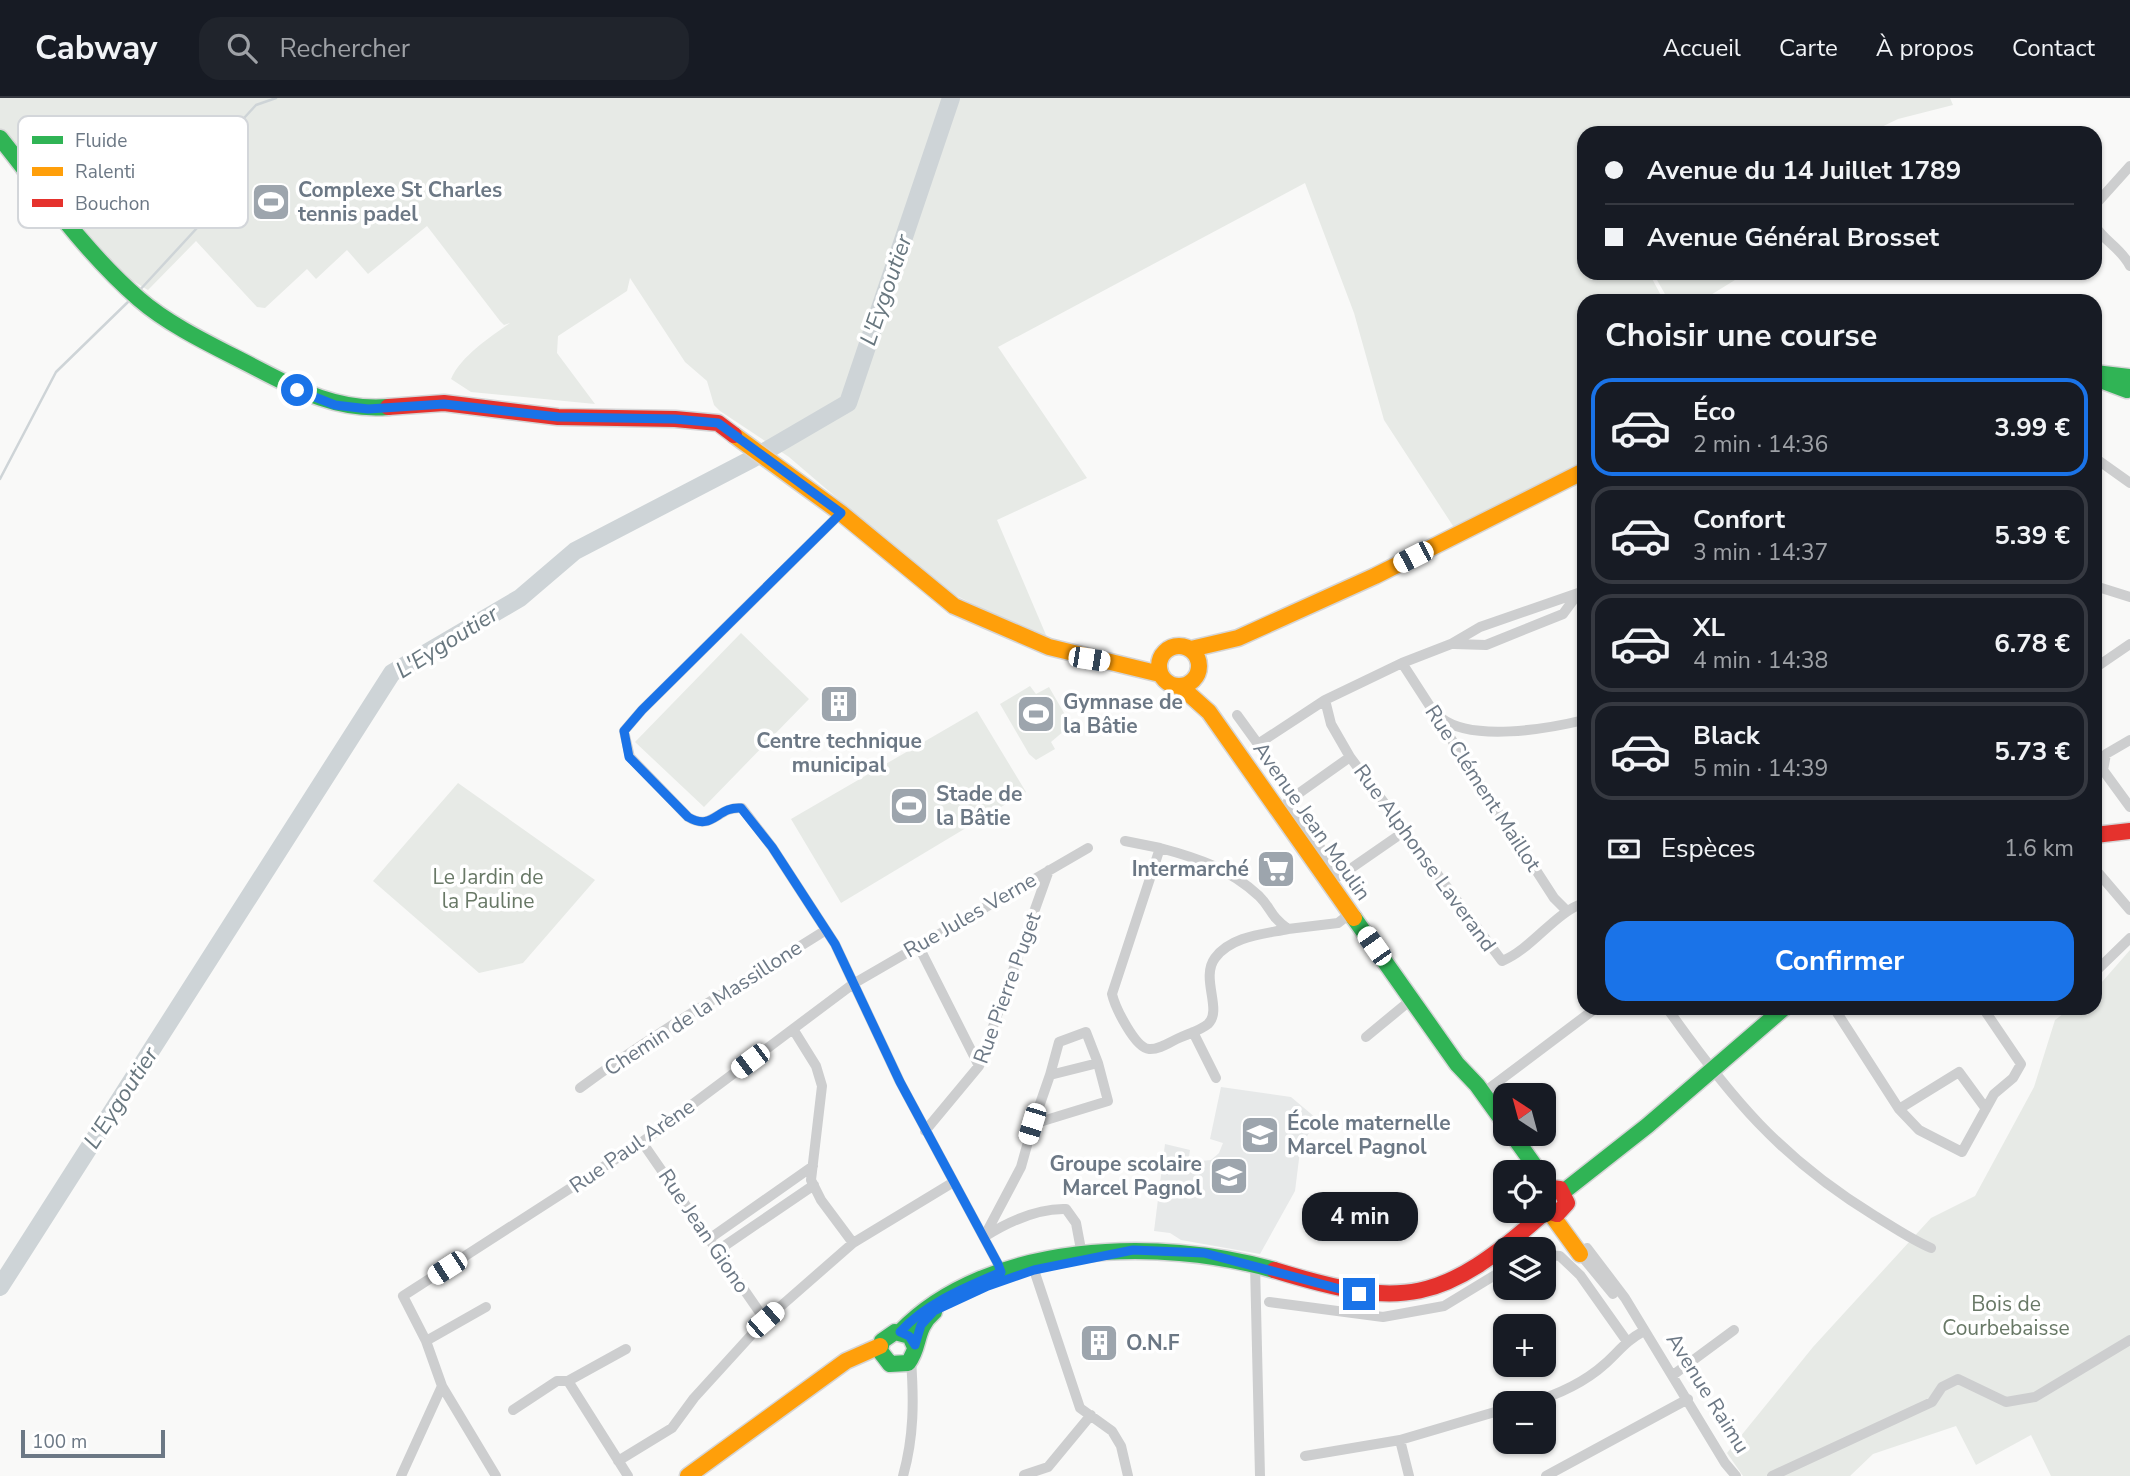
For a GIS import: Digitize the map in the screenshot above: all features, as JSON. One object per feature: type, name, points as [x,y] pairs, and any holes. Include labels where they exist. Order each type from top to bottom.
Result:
[{"type":"street","points":[[0,138],[18,161]]},
{"type":"street","points":[[0,149],[18,169]]},
{"type":"street","points":[[2102,197],[2130,166]]},
{"type":"street","points":[[72,228],[141,301],[281,382],[335,405],[368,409],[444,404],[558,417],[699,420],[718,423],[841,513],[944,599],[1056,649],[1160,674],[1169,684],[1180,686],[1238,638]]},
{"type":"street","points":[[2102,236],[2120,248],[2130,266]]},
{"type":"street","points":[[2102,376],[2129,386]]},
{"type":"street","points":[[2102,463],[2130,483]]},
{"type":"street","points":[[1056,649],[1131,656],[1164,652],[1176,646],[1191,649],[1238,638],[1375,576],[1577,475]]},
{"type":"street","points":[[702,1476],[837,1375],[859,1364],[897,1356],[925,1319],[1001,1276],[984,1237],[925,1131],[826,930],[772,847],[741,808],[730,807],[705,823],[688,817],[629,757],[624,731],[642,710],[841,513]]},
{"type":"street","points":[[2102,588],[2130,597]]},
{"type":"street","points":[[1237,716],[1258,744],[1325,700],[1402,663],[1451,644],[1480,627],[1577,593]]},
{"type":"street","points":[[1451,644],[1486,645],[1563,614],[1577,597]]},
{"type":"street","points":[[2102,663],[2130,644]]},
{"type":"street","points":[[1191,649],[1198,672]]},
{"type":"street","points":[[1160,674],[1159,663],[1164,652]]},
{"type":"street","name":"Rue Clément Maillot","points":[[1402,663],[1554,898],[1567,911]]},
{"type":"street","name":"Avenue Jean Moulin","points":[[1198,672],[1209,712]]},
{"type":"street","name":"Avenue Jean Moulin","points":[[1180,686],[1209,712],[1457,1064],[1493,1107]]},
{"type":"street","name":"Rue Alphonse Laverand","points":[[1325,700],[1332,724],[1350,757],[1502,961],[1577,906]]},
{"type":"street","points":[[1436,714],[1463,730],[1491,731],[1562,726],[1577,722]]},
{"type":"street","points":[[2102,760],[2130,740]]},
{"type":"street","points":[[1350,757],[1288,802],[1340,876],[1405,831]]},
{"type":"street","points":[[2102,775],[2130,807]]},
{"type":"street","points":[[2102,834],[2130,831]]},
{"type":"street","points":[[1125,841],[1208,861],[1244,882],[1263,900],[1271,917],[1288,929]]},
{"type":"street","name":"Rue Jules Verne","points":[[853,984],[1088,848]]},
{"type":"street","points":[[1160,848],[1112,994],[1114,1004],[1138,1044],[1147,1049],[1157,1048],[1209,1023],[1214,1012],[1208,976],[1213,959],[1226,946],[1250,937],[1288,929],[1338,923],[1351,913]]},
{"type":"street","name":"Rue Pierre Puget","points":[[925,1131],[979,1066],[1049,870]]},
{"type":"street","points":[[2102,877],[2130,910]]},
{"type":"street","name":"Chemin de la Massillone","points":[[580,1088],[634,1048],[667,1031],[826,930]]},
{"type":"street","points":[[2102,965],[2127,941]]},
{"type":"street","points":[[918,945],[979,1066]]},
{"type":"street","name":"Rue Paul Arène","points":[[426,1341],[403,1296],[642,1142],[853,984]]},
{"type":"street","points":[[1366,1037],[1412,999]]},
{"type":"street","points":[[1483,1093],[1587,1015]]},
{"type":"street","points":[[1672,1015],[1710,1069],[1768,1135],[1827,1187],[1931,1248]]},
{"type":"street","points":[[1556,1184],[1647,1126],[1776,1015]]},
{"type":"street","points":[[1839,1015],[1899,1109],[1919,1130],[1962,1152],[1994,1094],[2013,1078],[2021,1064],[1988,1015]]},
{"type":"street","points":[[793,1029],[816,1066],[822,1086],[813,1166],[814,1185],[821,1200],[853,1243]]},
{"type":"street","points":[[984,1237],[1021,1167],[1032,1124],[1059,1042],[1086,1032],[1108,1101],[1032,1124]]},
{"type":"street","points":[[1193,1032],[1216,1078]]},
{"type":"street","points":[[1050,1075],[1098,1063]]},
{"type":"street","points":[[1899,1109],[1959,1072],[1986,1109]]},
{"type":"street","name":"Rue Jean Giono","points":[[642,1142],[765,1320]]},
{"type":"street","points":[[709,1239],[813,1166]]},
{"type":"street","points":[[618,1461],[672,1428],[694,1398],[765,1320],[853,1243],[952,1183]]},
{"type":"street","points":[[717,1251],[814,1185]]},
{"type":"street","points":[[1556,1194],[1567,1203],[1556,1209]]},
{"type":"street","points":[[984,1237],[1004,1225],[1027,1217],[1052,1209],[1066,1209],[1076,1223],[1082,1255]]},
{"type":"street","points":[[900,1332],[931,1307],[1001,1272],[1055,1257],[1133,1250],[1204,1253],[1255,1264],[1359,1294],[1408,1293],[1459,1278],[1482,1265],[1536,1223]]},
{"type":"street","name":"Avenue Raimu","points":[[1556,1223],[1584,1251],[1644,1331],[1725,1463],[1736,1476]]},
{"type":"street","points":[[954,1303],[1003,1280],[1034,1270],[1133,1250]]},
{"type":"street","points":[[1556,1256],[1560,1256],[1580,1275],[1626,1340]]},
{"type":"street","points":[[1255,1264],[1260,1476]]},
{"type":"street","points":[[1034,1270],[1080,1408],[1112,1431],[1121,1446],[1128,1476]]},
{"type":"street","points":[[1269,1301],[1383,1317],[1444,1306],[1493,1276]]},
{"type":"street","points":[[486,1307],[426,1341],[442,1386],[496,1476]]},
{"type":"street","points":[[1673,1375],[1734,1330]]},
{"type":"street","points":[[1556,1394],[1606,1363],[1626,1340],[1644,1331]]},
{"type":"street","points":[[897,1356],[909,1336],[900,1332],[890,1333],[897,1356],[911,1381],[915,1396],[910,1449],[903,1476]]},
{"type":"street","points":[[1772,1476],[1933,1402],[1942,1387],[1958,1379],[2006,1402],[2035,1397],[2130,1340]]},
{"type":"street","points":[[513,1410],[557,1381],[568,1381],[626,1349]]},
{"type":"street","points":[[688,1476],[846,1361],[897,1356]]},
{"type":"street","points":[[568,1381],[628,1476]]},
{"type":"street","points":[[401,1476],[442,1386]]},
{"type":"street","points":[[1546,1476],[1688,1399]]},
{"type":"street","points":[[1305,1456],[1400,1440],[1493,1413]]},
{"type":"street","points":[[1024,1475],[1048,1467],[1091,1415]]},
{"type":"street","points":[[1400,1440],[1409,1476]]},
{"type":"shaded area","name":"Groupe scolaire Marcel Pagnol","points":[[1221,1087],[1291,1097],[1316,1118],[1300,1151],[1295,1191],[1260,1254],[1181,1240],[1170,1233],[1154,1231],[1165,1144],[1190,1150],[1189,1157],[1200,1161],[1211,1160],[1219,1153],[1223,1143],[1210,1139]]},
{"type":"green space","points":[[0,98],[1950,98],[1953,105],[1898,119],[1884,126],[1577,126],[1577,280],[1653,280],[1660,294],[1577,294],[1577,468],[1455,529],[1384,420],[1354,313],[1305,183],[998,347],[1087,478],[997,520],[1049,642],[943,589],[789,457],[720,411],[714,405],[707,381],[685,362],[630,278],[627,291],[558,336],[557,353],[595,404],[471,392],[451,379],[461,363],[476,348],[510,323],[504,325],[500,321],[427,226],[368,274],[347,250],[316,279],[307,269],[265,308],[257,307],[196,241],[148,290],[118,272],[81,228],[248,228],[248,116],[18,116],[18,152],[0,130]]},
{"type":"green space","points":[[1657,280],[1735,280],[1712,294],[1665,294]]},
{"type":"green space","points":[[741,633],[809,699],[704,807],[635,742]]},
{"type":"green space","name":"Gymnase de la Bâtie","points":[[1030,686],[1036,694],[1049,687],[1071,725],[1051,742],[1055,749],[1036,760],[1029,754],[1000,704]]},
{"type":"green space","name":"Stade de la Bâtie","points":[[977,711],[1026,792],[841,903],[791,819]]},
{"type":"green space","name":"Le Jardin de la Pauline","points":[[458,783],[595,880],[523,963],[479,973],[373,881]]},
{"type":"green space","name":"Bois de Courbebaisse","points":[[2130,950],[2130,1476],[2051,1476],[2031,1435],[1976,1465],[1956,1426],[1873,1454],[1850,1476],[1743,1476],[1727,1453],[1813,1347],[1931,1218],[1975,1196],[2034,1087],[2055,1020],[2062,1015],[2102,1015],[2102,982]]},
{"type":"waterway","points":[[246,116],[256,105],[276,98]]},
{"type":"waterway","name":"L'Eygoutier","points":[[0,1287],[392,673],[520,598],[575,551],[752,459],[848,403],[951,98]]},
{"type":"waterway","points":[[138,292],[197,228]]},
{"type":"waterway","points":[[0,479],[56,372],[131,299]]},
{"type":"traffic: fast","points":[[0,138],[18,161]]},
{"type":"traffic: fast","points":[[71,228],[139,299],[196,337],[320,398],[353,406],[388,407]]},
{"type":"traffic: fast","points":[[2102,374],[2130,377]]},
{"type":"traffic: fast","points":[[2103,381],[2127,390]]},
{"type":"traffic: fast","points":[[1354,918],[1457,1064],[1493,1107]]},
{"type":"traffic: fast","points":[[1563,1192],[1647,1126],[1776,1015]]},
{"type":"traffic: fast","points":[[1521,1146],[1530,1160]]},
{"type":"traffic: fast","points":[[900,1332],[937,1302],[980,1279],[1027,1264],[1077,1254],[1129,1251],[1180,1253],[1229,1259],[1274,1270]]},
{"type":"traffic: fast","points":[[914,1345],[910,1336],[895,1332],[882,1341],[880,1351],[890,1364],[908,1363],[923,1325],[934,1312]]},
{"type":"traffic: slow","points":[[734,435],[841,513],[954,606],[1049,647],[1160,674]]},
{"type":"traffic: slow","points":[[1191,649],[1238,638],[1375,576],[1577,475]]},
{"type":"traffic: slow","points":[[1179,646],[1187,647],[1193,652],[1198,658],[1199,666],[1198,674],[1193,680],[1187,685],[1179,686],[1171,685],[1165,680],[1160,674],[1159,666],[1160,658],[1165,652],[1171,647],[1179,646]]},
{"type":"traffic: slow","points":[[1180,686],[1209,712],[1354,918]]},
{"type":"traffic: slow","points":[[1556,1221],[1580,1254]]},
{"type":"traffic: slow","points":[[688,1476],[846,1361],[880,1346]]},
{"type":"traffic: jam","points":[[388,407],[444,403],[558,417],[675,419],[718,423],[734,435]]},
{"type":"traffic: jam","points":[[2102,834],[2130,831]]},
{"type":"traffic: jam","points":[[1556,1188],[1560,1189],[1567,1203],[1556,1214]]},
{"type":"traffic: jam","points":[[1274,1270],[1357,1291],[1390,1293],[1420,1290],[1448,1281],[1477,1266],[1532,1223]]},
{"type":"place","name":"Complexe St Charles tennis padel","points":[[271,202]]},
{"type":"place","name":"Centre technique municipal","points":[[839,704]]},
{"type":"place","name":"Gymnase de la Bâtie","points":[[1036,714]]},
{"type":"place","name":"Stade de la Bâtie","points":[[909,806]]},
{"type":"place","name":"Intermarché","points":[[1276,869]]},
{"type":"place","name":"École maternelle Marcel Pagnol","points":[[1260,1135]]},
{"type":"place","name":"Groupe scolaire Marcel Pagnol","points":[[1229,1176]]},
{"type":"place","name":"O.N.F","points":[[1099,1343]]},
{"type":"route","points":[[297,390],[335,405],[368,409],[453,404],[558,417],[675,419],[718,423],[841,513],[835,522],[806,546],[642,710],[624,731],[625,745],[629,757],[688,817],[705,823],[730,807],[741,808],[772,847],[835,944],[900,1082],[998,1264],[1001,1272],[952,1295],[912,1320],[900,1332],[909,1336],[915,1345],[921,1325],[934,1311],[988,1286],[1034,1270],[1133,1250],[1204,1253],[1255,1264],[1359,1294]]}]
